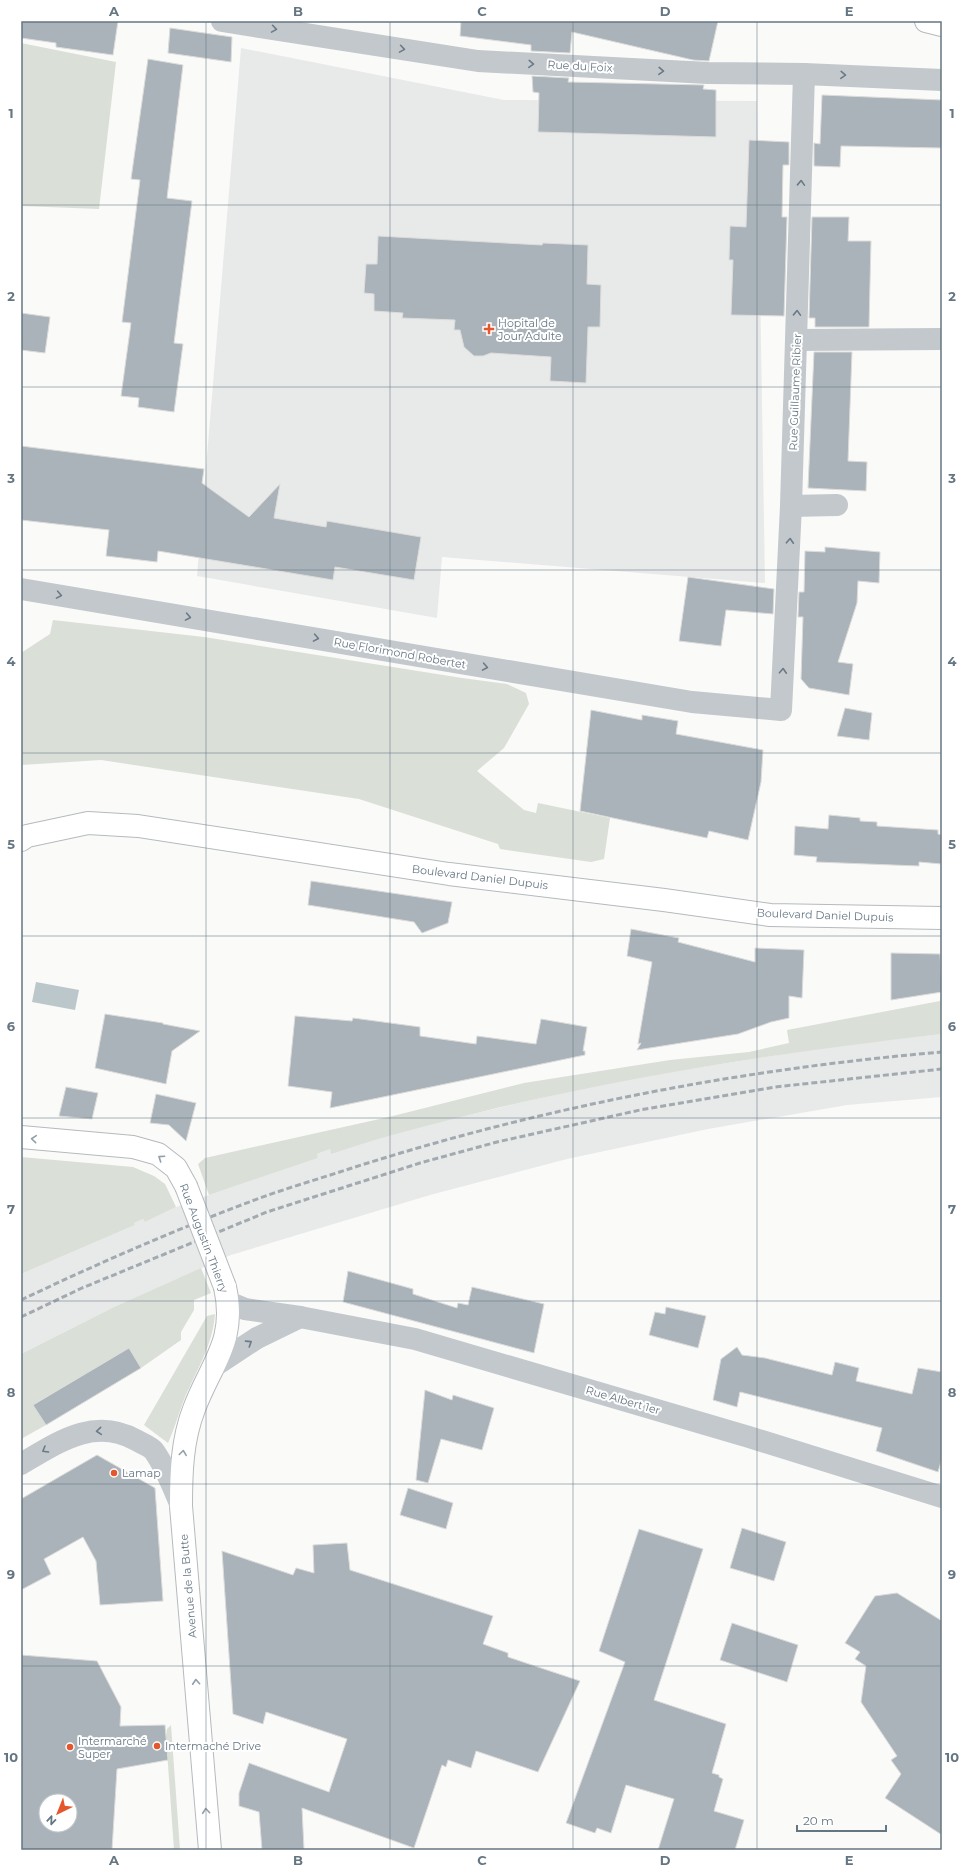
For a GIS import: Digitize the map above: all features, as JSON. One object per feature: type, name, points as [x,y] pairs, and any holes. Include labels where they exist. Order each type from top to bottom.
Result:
[{"type":"main road","points":[[926,21],[942,25]]},
{"type":"main road","name":"Boulevard Daniel Dupuis","points":[[21,840],[27,836],[88,823],[138,826],[449,874],[664,900],[770,915],[942,918]]},
{"type":"main road","name":"Rue Augustin Thierry","points":[[21,1137],[133,1147],[158,1154],[176,1168],[186,1186],[226,1295]]},
{"type":"main road","name":"Avenue de la Butte","points":[[210,1850],[192,1708],[180,1506],[182,1456],[186,1432],[194,1408],[216,1365],[227,1329],[226,1295]]},
{"type":"street","name":"Rue du Foix","points":[[222,21],[478,61],[708,73],[804,74],[942,80]]},
{"type":"street","name":"Rue Guillaume Ribier","points":[[781,710],[791,506],[804,74]]},
{"type":"street","points":[[796,340],[942,339]]},
{"type":"street","points":[[791,506],[837,505]]},
{"type":"street","name":"Rue Florimond Robertet","points":[[21,589],[692,702],[781,710]]},
{"type":"street","name":"Rue Albert 1er","points":[[226,1295],[245,1309],[300,1317],[415,1339],[742,1435],[942,1497]]},
{"type":"street","points":[[216,1365],[257,1338],[300,1317]]},
{"type":"street","points":[[21,1464],[70,1436],[102,1429],[128,1435],[153,1450],[165,1469],[180,1506]]},
{"type":"shaded area","points":[[21,43],[116,62],[99,209],[21,206]]},
{"type":"shaded area","name":"Hopital de Jour Adulte","points":[[241,48],[504,100],[757,101],[765,583],[442,557],[437,618],[197,576]]},
{"type":"shaded area","points":[[53,620],[204,637],[507,684],[526,693],[529,704],[504,748],[477,771],[524,810],[536,813],[538,803],[610,818],[604,859],[591,862],[500,849],[498,844],[359,799],[101,760],[21,765],[21,653],[50,634]]},
{"type":"shaded area","points":[[942,951],[942,992],[940,954]]},
{"type":"shaded area","points":[[36,982],[79,990],[75,1010],[32,1002]]},
{"type":"shaded area","points":[[942,992],[942,1034],[718,1064],[552,1095],[414,1129],[331,1154],[330,1149],[317,1154],[318,1158],[209,1195],[198,1164],[205,1158],[393,1116],[524,1083],[670,1060],[749,1052],[789,1043],[787,1030],[940,1001]]},
{"type":"shaded area","points":[[942,1034],[942,1097],[847,1105],[708,1129],[567,1159],[430,1195],[231,1255],[114,1307],[21,1354],[21,1274],[135,1225],[134,1223],[143,1219],[145,1222],[176,1207],[318,1158],[317,1154],[330,1149],[331,1153],[410,1129],[570,1091],[651,1075],[841,1045]]},
{"type":"shaded area","points":[[21,1157],[133,1167],[154,1176],[165,1184],[176,1207],[145,1222],[143,1219],[134,1223],[135,1225],[21,1274]]},
{"type":"shaded area","points":[[201,1268],[211,1293],[194,1300],[194,1310],[181,1332],[181,1340],[141,1368],[129,1348],[34,1404],[46,1425],[21,1439],[21,1354],[114,1307]]},
{"type":"shaded area","points":[[215,1314],[214,1325],[208,1346],[185,1397],[168,1443],[144,1425],[207,1316]]},
{"type":"shaded area","points":[[171,1725],[180,1850],[174,1850],[166,1736],[167,1729]]},
{"type":"building","points":[[21,21],[118,21],[113,55],[56,47],[56,43],[21,38]]},
{"type":"building","points":[[461,21],[718,21],[709,61],[693,60],[572,32],[570,53],[531,51],[531,45],[460,36]]},
{"type":"building","points":[[170,28],[232,37],[231,62],[168,53]]},
{"type":"building","points":[[148,59],[183,65],[167,198],[192,201],[174,343],[183,344],[174,412],[138,407],[139,398],[121,396],[131,323],[122,322],[140,180],[131,179]]},
{"type":"building","points":[[532,76],[569,78],[568,82],[704,85],[703,89],[716,90],[716,137],[538,132],[539,93],[533,92]]},
{"type":"building","points":[[822,95],[942,100],[942,148],[841,146],[840,167],[814,166],[814,143],[820,144]]},
{"type":"building","points":[[749,140],[789,142],[789,165],[783,165],[782,217],[787,217],[784,316],[731,315],[733,260],[729,260],[730,226],[746,227]]},
{"type":"building","points":[[812,217],[849,217],[848,241],[871,241],[869,327],[815,327],[815,318],[809,318]]},
{"type":"building","points":[[378,236],[542,245],[543,243],[588,245],[587,284],[601,285],[600,327],[588,327],[586,383],[550,381],[551,357],[491,353],[483,356],[474,356],[464,347],[460,330],[454,330],[455,320],[402,318],[403,313],[374,311],[374,294],[364,293],[366,264],[377,264]]},
{"type":"building","points":[[21,313],[50,317],[45,353],[21,350]]},
{"type":"building","points":[[814,352],[852,352],[848,461],[867,462],[866,491],[808,488]]},
{"type":"building","points":[[21,446],[204,469],[202,483],[249,517],[280,484],[274,518],[326,527],[327,521],[421,537],[414,580],[335,567],[333,580],[158,551],[157,562],[106,556],[109,530],[21,520]]},
{"type":"building","points":[[825,547],[880,552],[879,583],[858,581],[857,603],[838,662],[853,664],[849,695],[809,688],[801,679],[803,617],[798,617],[799,592],[804,592],[805,551],[825,552]]},
{"type":"building","points":[[688,577],[774,589],[773,614],[726,610],[721,646],[679,641]]},
{"type":"building","points":[[845,708],[872,713],[869,740],[837,736]]},
{"type":"building","points":[[591,710],[642,720],[642,715],[678,721],[676,734],[763,750],[761,782],[748,840],[709,831],[707,838],[580,811]]},
{"type":"building","points":[[829,815],[860,818],[860,821],[877,822],[877,826],[938,830],[938,834],[942,835],[942,864],[919,862],[919,866],[816,862],[817,857],[794,855],[795,826],[828,829]]},
{"type":"building","points":[[311,881],[452,902],[448,923],[422,933],[414,922],[308,905]]},
{"type":"building","points":[[631,929],[679,938],[678,942],[755,962],[755,948],[804,950],[802,998],[789,996],[789,1018],[771,1022],[738,1034],[637,1050],[641,1043],[638,1044],[652,962],[627,956]]},
{"type":"building","points":[[891,953],[940,954],[942,992],[891,1000]]},
{"type":"building","points":[[105,1014],[163,1023],[200,1031],[172,1051],[166,1084],[95,1068]]},
{"type":"building","points":[[295,1016],[352,1021],[353,1018],[420,1027],[420,1036],[476,1044],[477,1036],[536,1044],[541,1019],[587,1027],[583,1051],[585,1051],[585,1055],[330,1108],[332,1092],[288,1086]]},
{"type":"building","points":[[66,1087],[98,1093],[92,1119],[59,1116]]},
{"type":"building","points":[[156,1094],[196,1103],[186,1141],[169,1125],[150,1123]]},
{"type":"building","points":[[348,1271],[413,1289],[413,1294],[457,1308],[458,1303],[468,1305],[472,1287],[544,1304],[534,1353],[343,1302]]},
{"type":"building","points":[[666,1307],[706,1316],[698,1348],[649,1335],[655,1312],[665,1314]]},
{"type":"building","points":[[737,1347],[742,1355],[765,1358],[832,1375],[835,1362],[859,1368],[856,1381],[912,1394],[918,1368],[942,1372],[942,1458],[938,1472],[876,1451],[882,1428],[740,1392],[737,1407],[713,1400],[721,1359]]},
{"type":"building","points":[[129,1348],[141,1368],[46,1425],[33,1405]]},
{"type":"building","points":[[425,1390],[452,1400],[453,1395],[494,1408],[482,1450],[441,1439],[428,1483],[416,1480]]},
{"type":"building","points":[[97,1455],[155,1488],[163,1601],[100,1605],[96,1561],[83,1537],[44,1559],[51,1574],[21,1590],[21,1499]]},
{"type":"building","points":[[408,1488],[453,1503],[446,1529],[400,1515]]},
{"type":"building","points":[[742,1528],[786,1542],[774,1581],[730,1568]]},
{"type":"building","points":[[639,1529],[703,1549],[654,1700],[726,1724],[712,1773],[719,1775],[719,1777],[723,1779],[714,1811],[744,1820],[735,1850],[658,1850],[674,1799],[626,1785],[611,1833],[597,1828],[595,1833],[566,1823],[625,1662],[599,1651]]},
{"type":"building","points":[[347,1543],[350,1570],[493,1616],[483,1644],[508,1653],[508,1657],[580,1681],[538,1772],[476,1751],[471,1768],[448,1760],[446,1767],[442,1765],[414,1848],[302,1808],[304,1850],[262,1850],[259,1812],[239,1806],[239,1793],[249,1763],[329,1792],[347,1739],[266,1712],[263,1724],[233,1714],[222,1551],[293,1575],[296,1568],[314,1573],[313,1545]]},
{"type":"building","points":[[897,1593],[942,1621],[942,1835],[885,1798],[901,1774],[891,1760],[897,1756],[861,1702],[866,1666],[855,1659],[860,1652],[845,1643],[875,1596]]},
{"type":"building","points":[[732,1623],[798,1645],[787,1682],[720,1660]]},
{"type":"building","name":"Intermarché Super","points":[[21,1655],[97,1661],[121,1707],[120,1726],[165,1725],[168,1760],[117,1769],[112,1850],[21,1850]]},
{"type":"railway","points":[[21,1300],[139,1246],[199,1221],[283,1190],[424,1146],[570,1109],[718,1080],[867,1059],[942,1052]]},
{"type":"railway","points":[[21,1317],[82,1288],[267,1212],[420,1163],[497,1142],[640,1110],[775,1087],[942,1069]]},
{"type":"place","name":"Hopital de Jour Adulte","points":[[489,329]]},
{"type":"place","name":"Lamap","points":[[114,1473]]},
{"type":"place","name":"Intermaché Drive","points":[[157,1746]]},
{"type":"place","name":"Intermarché Super","points":[[70,1747]]}]
